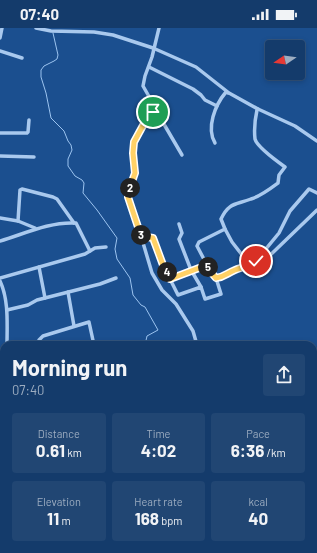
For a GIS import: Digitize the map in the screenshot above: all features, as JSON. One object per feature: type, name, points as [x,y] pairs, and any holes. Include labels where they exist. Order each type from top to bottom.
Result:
[{"type":"street","points":[[0,38],[2,28]]},
{"type":"street","points":[[36,28],[51,31],[94,32],[118,36],[153,48],[196,67],[229,93],[258,109],[295,126],[317,140]]},
{"type":"street","points":[[159,28],[143,86],[151,100],[151,111],[158,114],[182,155]]},
{"type":"street","points":[[0,51],[22,58]]},
{"type":"street","points":[[149,67],[193,89],[213,106],[217,106]]},
{"type":"street","points":[[215,143],[211,137],[217,106],[226,92],[229,93]]},
{"type":"street","points":[[150,104],[146,120],[134,142],[133,153],[135,173],[128,193],[152,273],[162,290],[176,304],[193,331],[196,341]]},
{"type":"street","points":[[245,268],[246,260],[232,242],[221,219],[225,210],[230,206],[257,196],[278,183],[279,175],[285,167],[263,150],[255,140],[258,109]]},
{"type":"street","points":[[0,133],[27,133],[28,120]]},
{"type":"street","points":[[0,156],[34,157]]},
{"type":"street","points":[[18,221],[20,190],[22,189],[53,196],[76,224],[90,252]]},
{"type":"street","points":[[245,268],[256,261],[279,233],[290,211],[308,189],[317,193]]},
{"type":"street","points":[[216,278],[223,277],[232,271],[255,267],[262,263],[317,210]]},
{"type":"street","points":[[0,218],[18,221],[35,228]]},
{"type":"street","points":[[0,241],[23,234],[35,228],[74,222]]},
{"type":"street","points":[[178,224],[182,233],[179,239],[185,250],[191,270],[201,287],[205,299],[221,294],[216,278],[210,271],[197,246],[199,242],[225,229]]},
{"type":"street","points":[[141,236],[153,238],[163,265],[178,295],[201,287]]},
{"type":"street","points":[[7,341],[7,310],[0,279],[85,254],[97,247],[106,247]]},
{"type":"street","points":[[170,279],[207,265]]},
{"type":"street","points":[[39,267],[45,298]]},
{"type":"street","points":[[7,310],[28,305],[34,301],[100,284],[116,278]]},
{"type":"street","points":[[68,292],[74,326]]},
{"type":"street","points":[[38,341],[42,336],[89,322],[93,341]]},
{"type":"waterway","points":[[53,33],[58,55],[57,59],[44,66],[41,70],[41,77],[51,118],[64,131],[71,145],[72,150],[68,159],[68,166],[75,176],[82,180],[84,183],[83,193],[117,238],[115,249],[117,259],[130,278],[133,295],[141,305],[145,307],[158,330],[147,336],[146,341]]},
{"type":"route","points":[[153,112],[151,111],[150,104],[146,120],[134,142],[133,153],[135,173],[128,197],[141,236],[153,238],[170,279],[207,265],[216,278],[223,277],[232,271],[245,268],[256,261]]}]
